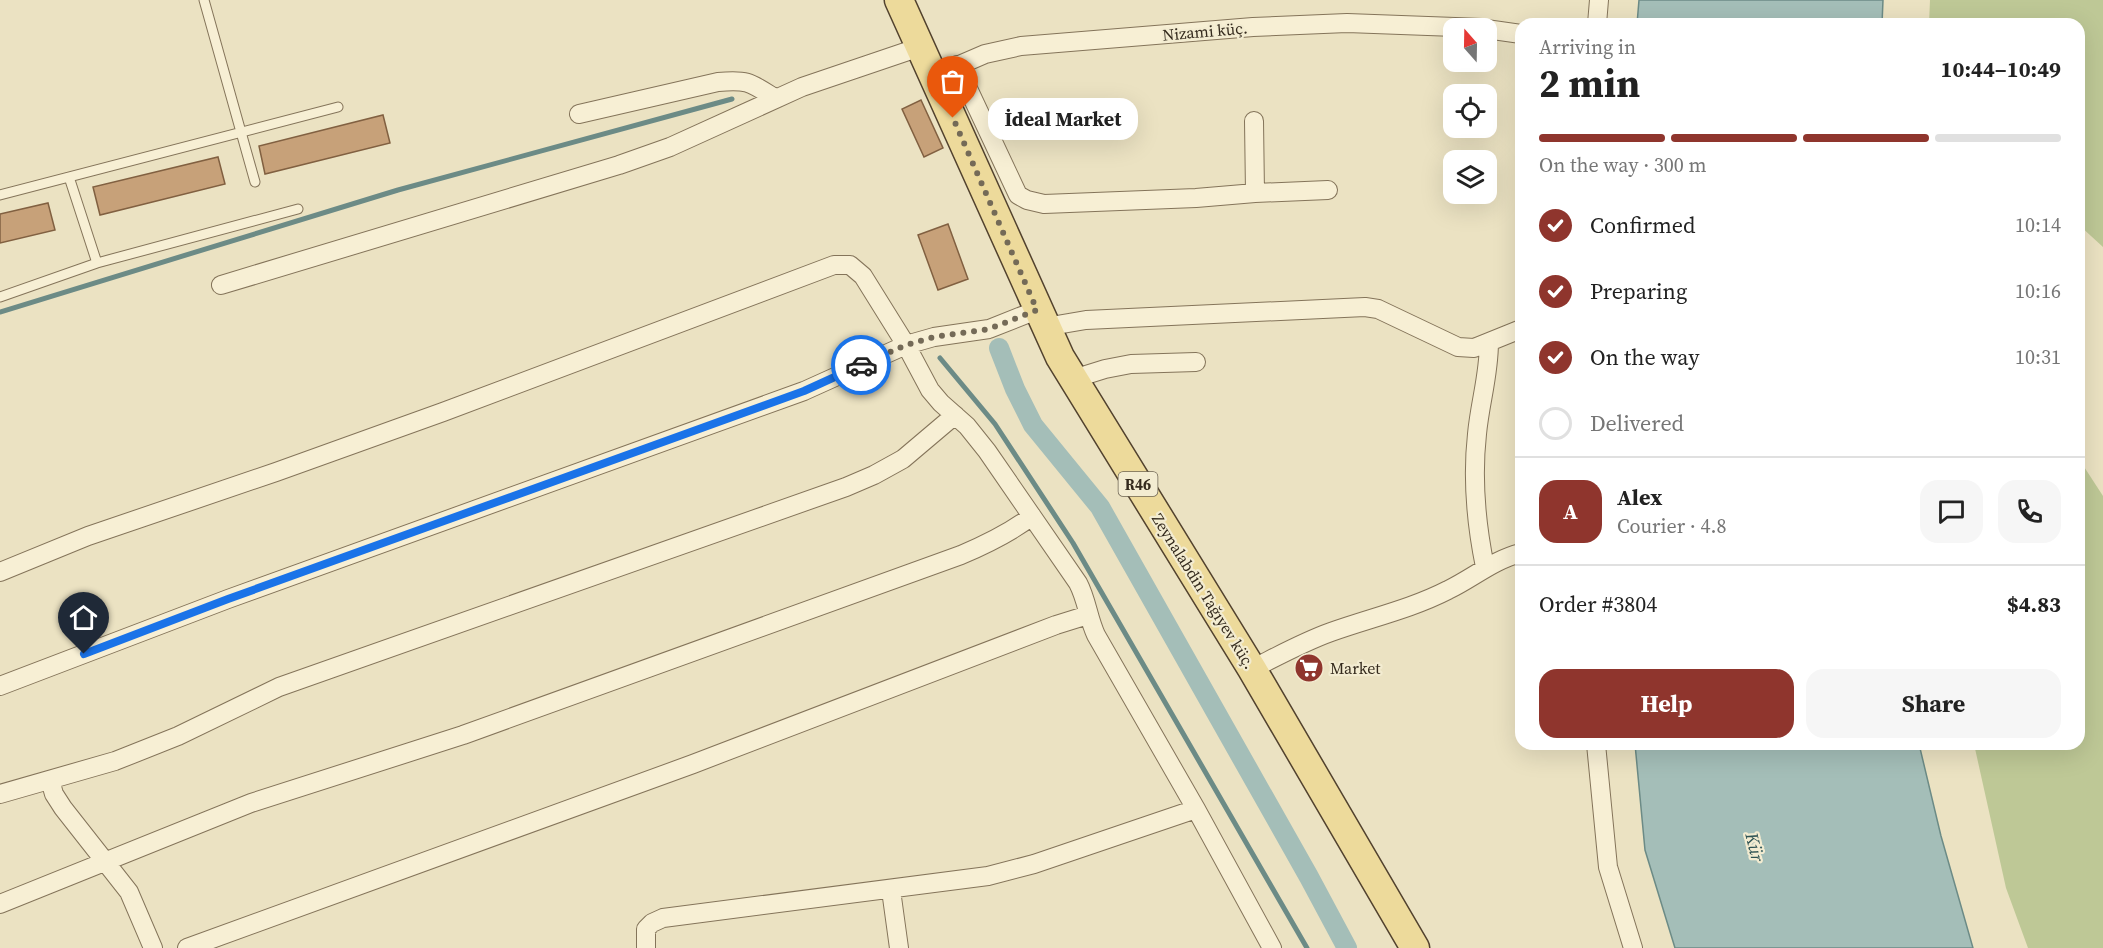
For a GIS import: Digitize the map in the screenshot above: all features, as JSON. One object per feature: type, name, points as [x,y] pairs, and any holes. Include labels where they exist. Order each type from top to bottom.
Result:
[{"type":"main road","name":"Zeynalabdin Tağıyev küç.","points":[[899,0],[920,47],[946,70],[1041,319],[1073,379],[1252,669],[1415,948]]},
{"type":"street","points":[[1598,18],[1599,0]]},
{"type":"street","name":"Nizami küç.","points":[[946,70],[985,54],[1021,46],[1253,27],[1347,23],[1443,27]]},
{"type":"street","name":"Nizami küç.","points":[[1497,31],[1515,33]]},
{"type":"street","points":[[221,285],[619,165],[670,147],[802,87],[920,47]]},
{"type":"street","points":[[946,70],[1018,195],[1027,200],[1044,204],[1328,190]]},
{"type":"street","points":[[579,114],[718,82],[749,82],[776,99]]},
{"type":"street","points":[[1254,121],[1255,193]]},
{"type":"street","points":[[0,572],[88,536],[432,417],[834,266],[850,265],[863,276],[906,345],[930,390],[956,415],[987,451],[1078,583],[1096,635],[1196,809],[1272,948]]},
{"type":"street","points":[[0,686],[228,599],[804,391],[906,345],[934,337],[1041,319],[1086,320],[1365,307],[1378,309],[1458,347],[1474,348],[1515,331]]},
{"type":"street","points":[[1485,567],[1477,527],[1475,485],[1477,433],[1489,367],[1489,342]]},
{"type":"street","points":[[1073,379],[1131,364],[1196,362]]},
{"type":"street","points":[[0,794],[115,761],[178,736],[279,687],[846,487],[903,459],[956,415]]},
{"type":"street","points":[[0,904],[251,803],[441,743],[962,555],[993,542],[1032,516]]},
{"type":"street","points":[[1252,669],[1302,643],[1408,607],[1448,590],[1485,567],[1515,555]]},
{"type":"street","points":[[187,948],[693,764],[1056,625],[1088,615]]},
{"type":"street","points":[[1597,750],[1608,867],[1633,948]]},
{"type":"street","points":[[50,780],[54,794],[63,808],[129,892],[153,948]]},
{"type":"street","points":[[646,948],[646,929],[663,918],[988,876],[1034,864],[1196,809]]},
{"type":"street","points":[[891,890],[899,948]]},
{"type":"lane","points":[[204,0],[255,182]]},
{"type":"lane","points":[[0,195],[338,107]]},
{"type":"lane","points":[[69,177],[97,263]]},
{"type":"lane","points":[[0,297],[97,263],[298,209]]},
{"type":"green space","points":[[1930,0],[2103,0],[2103,247],[2085,230],[2085,18],[1929,18]]},
{"type":"green space","points":[[2085,468],[2103,496],[2103,948],[2028,948],[2006,888],[1975,750],[2085,750]]},
{"type":"water","points":[[1639,0],[1883,0],[1882,18],[1638,18]]},
{"type":"water","name":"Kür","points":[[1636,750],[1920,750],[1941,836],[1973,948],[1675,948],[1645,850]]},
{"type":"building","points":[[921,100],[943,148],[924,157],[902,109]]},
{"type":"building","points":[[383,115],[390,143],[265,174],[259,146]]},
{"type":"building","points":[[218,157],[225,184],[100,215],[93,187]]},
{"type":"building","points":[[48,203],[55,230],[0,243],[0,214]]},
{"type":"building","points":[[948,224],[968,279],[938,290],[918,235]]},
{"type":"waterway","points":[[0,312],[398,190],[732,99]]},
{"type":"waterway","points":[[999,348],[1015,389],[1033,425],[1100,507],[1347,948]]},
{"type":"waterway","points":[[940,358],[995,424],[1073,543],[1307,948]]},
{"type":"way so far","points":[[861,365],[906,345],[934,337],[989,329],[1037,310],[953,118]]},
{"type":"place","name":"İdeal Market","points":[[953,118]]},
{"type":"place","name":"Market","points":[[1309,668]]},
{"type":"route","points":[[84,654],[228,599],[804,391],[861,365]]}]
